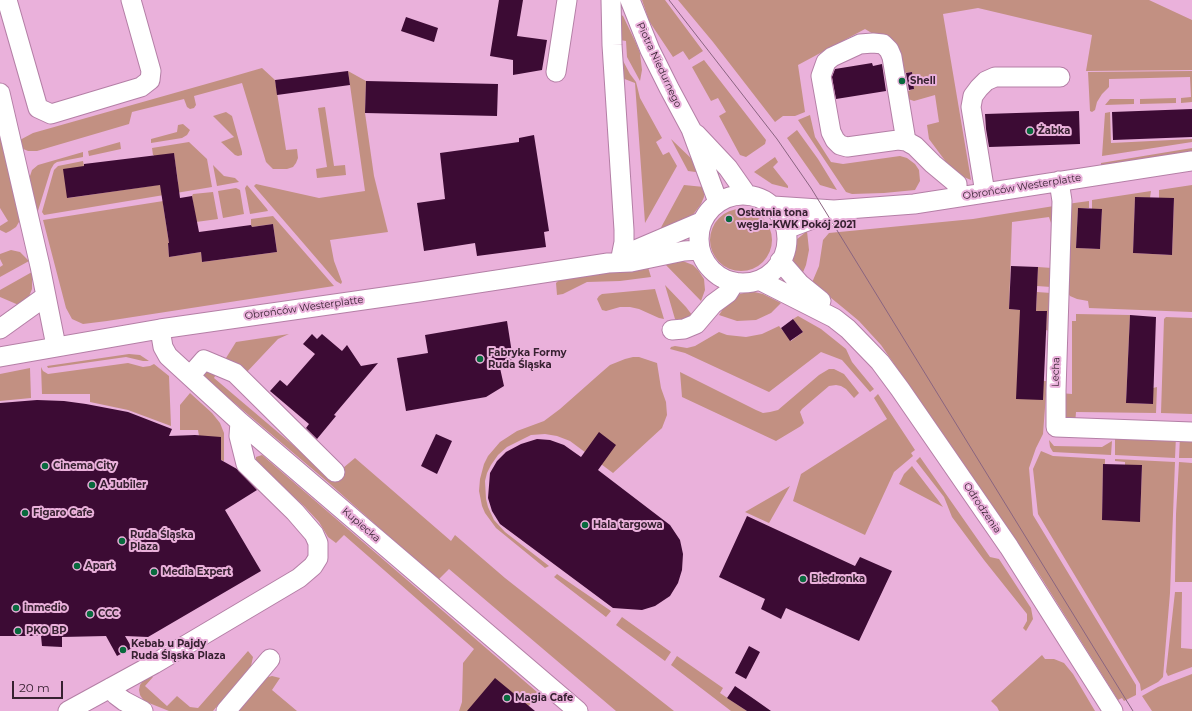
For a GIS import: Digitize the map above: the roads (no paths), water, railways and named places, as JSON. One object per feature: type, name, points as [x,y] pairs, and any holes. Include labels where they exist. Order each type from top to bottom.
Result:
[{"type":"street","points":[[7,0],[38,108],[51,114],[141,87],[150,80],[151,71],[132,0]]},
{"type":"street","points":[[556,72],[567,0]]},
{"type":"street","points":[[611,0],[612,45],[624,230],[624,242],[615,260]]},
{"type":"street","name":"Piotra Niedurnego","points":[[630,0],[654,57],[691,129],[718,202]]},
{"type":"street","points":[[906,141],[892,57],[889,50],[883,44],[860,44],[832,57],[826,62],[821,76],[831,132],[835,140],[840,145],[847,147],[898,140],[906,141],[915,146],[933,164],[957,184],[957,197]]},
{"type":"street","points":[[985,193],[971,107],[973,96],[986,81],[995,76],[1060,77]]},
{"type":"street","points":[[1,102],[40,266],[56,346]]},
{"type":"street","name":"Piotra Niedurnego","points":[[691,129],[728,168],[747,194]]},
{"type":"street","name":"Obrońców Westerplatte","points":[[772,206],[851,210],[914,204],[1192,161]]},
{"type":"street","points":[[933,164],[935,201]]},
{"type":"street","name":"Lecha","points":[[1059,181],[1062,201],[1056,427],[1192,432]]},
{"type":"street","points":[[747,194],[761,198],[772,206],[781,216],[786,229],[787,242],[780,261],[774,270],[759,280],[745,283],[725,279],[714,273],[707,264],[700,250],[699,231],[701,222],[706,214],[718,202],[730,196],[747,194]]},
{"type":"street","name":"Obrońców Westerplatte","points":[[786,229],[810,220],[828,217],[851,210]]},
{"type":"street","name":"Obrońców Westerplatte","points":[[0,356],[160,329],[419,292],[615,260],[701,222]]},
{"type":"street","name":"Obrońców Westerplatte","points":[[615,260],[631,262],[684,251],[700,250]]},
{"type":"street","name":"Odrodzenia","points":[[780,261],[800,284],[821,301],[834,318]]},
{"type":"street","points":[[713,304],[712,283],[714,273]]},
{"type":"street","name":"Odrodzenia","points":[[759,280],[834,318],[848,329],[870,352],[900,389],[1009,547],[1113,711]]},
{"type":"street","points":[[672,330],[684,329],[696,324],[713,304],[728,293],[735,282]]},
{"type":"street","points":[[0,329],[46,296]]},
{"type":"street","name":"Kupiecka","points":[[160,329],[163,347],[168,356],[240,422],[578,711]]},
{"type":"street","points":[[190,376],[204,360],[235,373],[335,472]]},
{"type":"street","points":[[68,711],[154,664],[299,578],[313,566],[318,558],[318,543],[314,534],[295,512],[246,464],[239,436],[240,422]]},
{"type":"street","points":[[226,711],[270,659]]},
{"type":"street","points":[[110,688],[124,701],[144,711]]},
{"type":"tram line","points":[[669,0],[777,139],[811,188],[1133,711]]},
{"type":"place","name":"Shell","points":[[902,81]]},
{"type":"place","name":"Żabka","points":[[1030,131]]},
{"type":"place","name":"Ostatnia tona węgla-KWK Pokój 2021","points":[[729,219]]},
{"type":"place","name":"Fabryka Formy Ruda Śląska","points":[[480,359]]},
{"type":"place","name":"Cinema City","points":[[45,466]]},
{"type":"place","name":"A Jubiler","points":[[92,485]]},
{"type":"place","name":"Figaro Cafe","points":[[25,513]]},
{"type":"place","name":"Hala targowa","points":[[585,525]]},
{"type":"place","name":"Ruda Śląska Plaza","points":[[122,541]]},
{"type":"place","name":"Apart","points":[[77,566]]},
{"type":"place","name":"Media Expert","points":[[154,572]]},
{"type":"place","name":"Biedronka","points":[[803,579]]},
{"type":"place","name":"inmedio","points":[[16,608]]},
{"type":"place","name":"CCC","points":[[90,614]]},
{"type":"place","name":"PKO BP","points":[[18,631]]},
{"type":"place","name":"Kebab u Pajdy Ruda Śląska Plaza","points":[[123,650]]},
{"type":"place","name":"Magia Cafe","points":[[507,698]]}]
